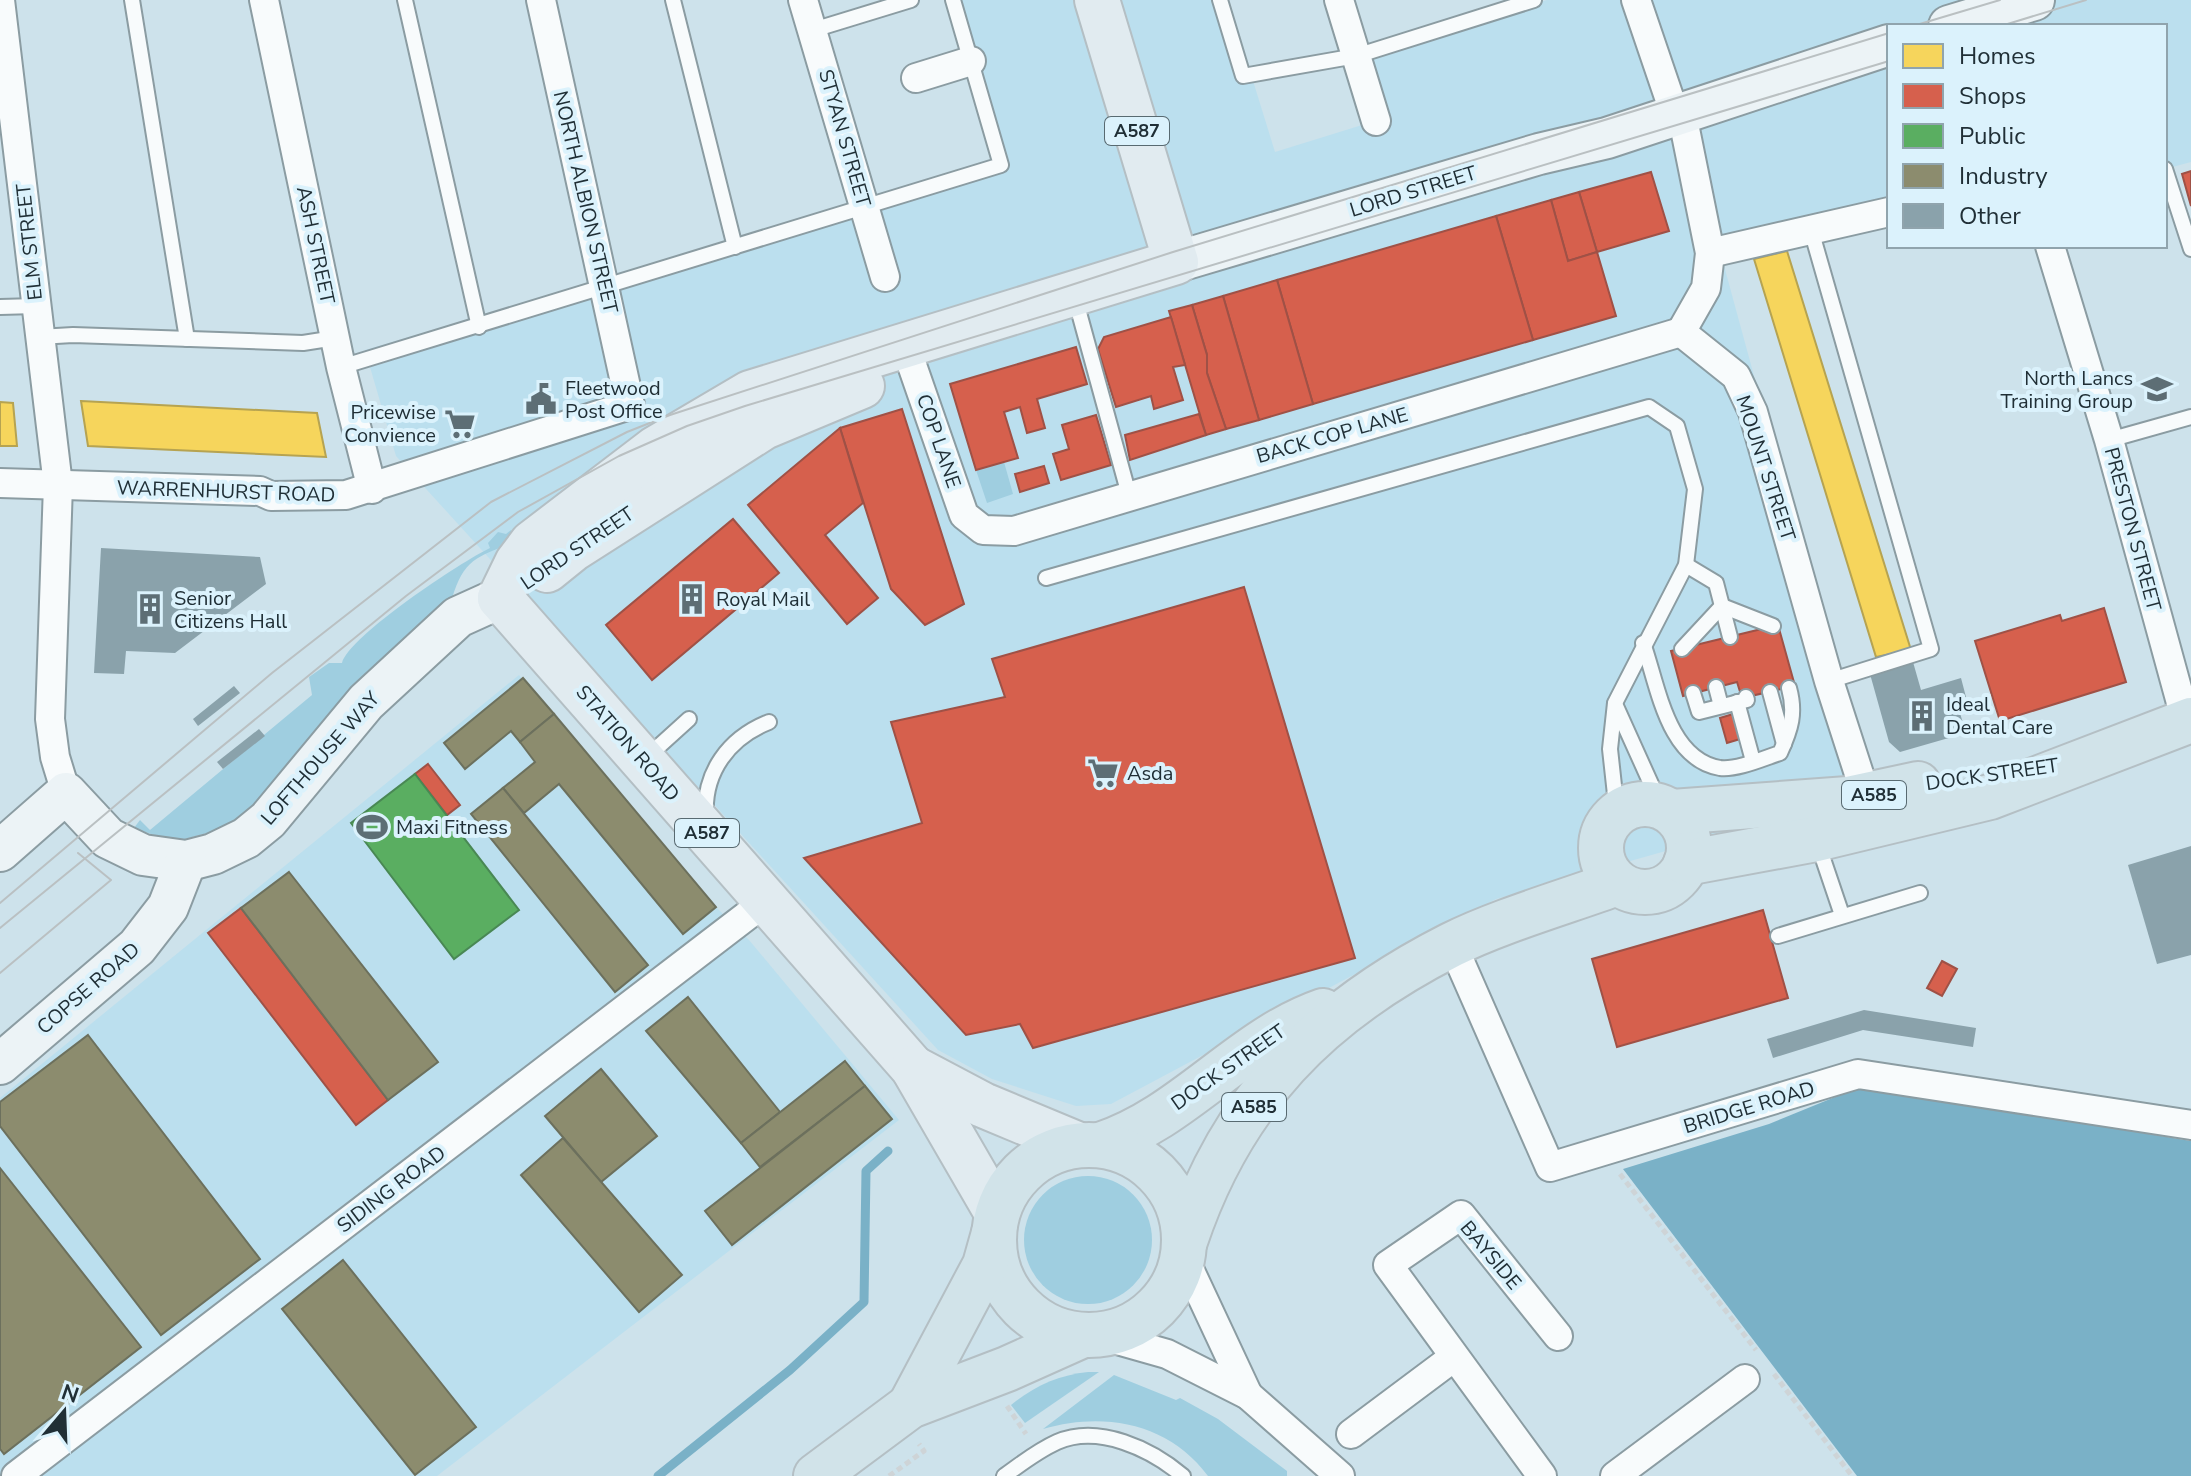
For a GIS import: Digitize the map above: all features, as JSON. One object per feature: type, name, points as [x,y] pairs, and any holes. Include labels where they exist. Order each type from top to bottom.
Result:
[{"type":"highway","name":"DOCK STREET","points":[[1686,863],[1816,839],[1950,776],[2075,763],[2188,721]]},
{"type":"highway","points":[[1638,804],[1666,809],[1687,835],[1686,863],[1679,876],[1657,890],[1636,891],[1617,883],[1605,868],[1609,827],[1638,804]]},
{"type":"highway","name":"DOCK STREET","points":[[1666,809],[1774,804],[1871,811]]},
{"type":"highway","name":"DOCK STREET","points":[[1495,929],[1609,827]]},
{"type":"highway","name":"DOCK STREET","points":[[1184,1249],[1198,1200],[1228,1143],[1301,1045],[1360,999],[1452,944],[1617,883]]},
{"type":"highway","name":"DOCK STREET","points":[[1090,1145],[1156,1118],[1228,1063],[1292,1022],[1360,999]]},
{"type":"highway","points":[[1090,1145],[1121,1150],[1145,1162],[1167,1184],[1179,1206],[1184,1249]]},
{"type":"highway","name":"A585","points":[[910,1406],[985,1265],[1010,1186],[1030,1165],[1053,1151],[1090,1145]]},
{"type":"highway","points":[[996,1223],[999,1271],[1010,1293],[1025,1311],[1052,1328],[1091,1335]]},
{"type":"highway","name":"A585","points":[[816,1476],[910,1406],[1091,1335],[1140,1320],[1161,1302],[1176,1279],[1184,1249]]},
{"type":"main road","name":"A587","points":[[1097,0],[1176,262]]},
{"type":"main road","name":"LORD STREET","points":[[500,598],[517,563],[532,543],[684,430],[750,393],[918,349],[1073,294],[1176,262]]},
{"type":"main road","name":"STATION ROAD","points":[[500,598],[913,1068],[996,1223]]},
{"type":"main road","name":"STATION ROAD","points":[[913,1068],[983,1105],[1090,1145]]},
{"type":"street","name":"ELM STREET","points":[[0,0],[9,135],[36,306],[58,485]]},
{"type":"street","name":"ASH STREET","points":[[264,0],[341,367],[372,489]]},
{"type":"street","name":"NORTH ALBION STREET","points":[[541,0],[630,405]]},
{"type":"street","name":"STYAN STREET","points":[[803,0],[885,277]]},
{"type":"street","points":[[1339,0],[1376,121]]},
{"type":"street","points":[[1636,0],[1676,114],[1684,124],[1710,253],[1706,288],[1681,332]]},
{"type":"street","points":[[1975,22],[2034,0]]},
{"type":"street","name":"LORD STREET","points":[[1176,262],[1539,154],[1607,138],[1887,46]]},
{"type":"street","points":[[916,78],[971,61]]},
{"type":"street","points":[[1710,253],[1887,212]]},
{"type":"street","name":"PRESTON STREET","points":[[2051,248],[2109,440],[2188,721]]},
{"type":"street","name":"MOUNT STREET","points":[[1681,332],[1736,376],[1753,412],[1829,681],[1871,811]]},
{"type":"street","name":"BACK COP LANE","points":[[983,530],[1014,531],[1681,332]]},
{"type":"street","name":"COP LANE","points":[[918,349],[964,515],[983,530]]},
{"type":"street","name":"WARRENHURST ROAD","points":[[0,483],[260,491],[271,496],[346,495],[630,405]]},
{"type":"street","name":"LOFTHOUSE WAY","points":[[58,485],[50,719],[55,757],[66,793],[93,825],[125,847],[143,855],[186,861],[246,838],[268,820],[366,702],[458,617],[500,598]]},
{"type":"street","points":[[0,851],[66,793]]},
{"type":"street","name":"COPSE ROAD","points":[[0,1064],[137,947],[168,907],[186,861]]},
{"type":"street","name":"SIDING ROAD","points":[[16,1476],[766,901]]},
{"type":"street","name":"BRIDGE ROAD","points":[[1452,944],[1550,1167],[1858,1074],[2191,1125]]},
{"type":"street","name":"BAYSIDE","points":[[1542,1476],[1388,1265],[1461,1215],[1558,1336]]},
{"type":"street","points":[[1184,1249],[1248,1395]]},
{"type":"street","points":[[1091,1335],[1167,1354],[1248,1395],[1340,1476]]},
{"type":"street","points":[[1351,1434],[1454,1357]]},
{"type":"street","points":[[1630,1471],[1745,1379]]},
{"type":"lane","points":[[132,0],[187,339]]},
{"type":"lane","points":[[405,0],[479,327]]},
{"type":"lane","points":[[673,0],[735,247]]},
{"type":"lane","points":[[813,30],[911,0]]},
{"type":"lane","points":[[341,367],[1001,165],[953,0]]},
{"type":"lane","points":[[1220,0],[1243,76],[1356,56],[1494,5],[1534,0]]},
{"type":"lane","points":[[2167,172],[2191,249]]},
{"type":"lane","points":[[1811,230],[1931,649],[1829,681]]},
{"type":"lane","points":[[1073,294],[1080,304],[1129,495]]},
{"type":"lane","points":[[0,307],[36,306]]},
{"type":"lane","points":[[39,337],[303,343],[335,338]]},
{"type":"lane","points":[[1046,578],[1649,407],[1677,426],[1695,489],[1686,565],[1643,643],[1615,703],[1610,749],[1609,827]]},
{"type":"lane","points":[[2109,440],[2191,417]]},
{"type":"lane","points":[[1686,565],[1716,583],[1730,637]]},
{"type":"lane","points":[[1722,606],[1751,625],[1773,626]]},
{"type":"lane","points":[[1682,649],[1703,637],[1722,606]]},
{"type":"lane","points":[[1643,643],[1677,741],[1694,757],[1722,768],[1780,753],[1794,707],[1789,688]]},
{"type":"lane","points":[[1716,687],[1721,706]]},
{"type":"lane","points":[[1770,692],[1784,744]]},
{"type":"lane","points":[[1693,693],[1699,712],[1742,700],[1753,761]]},
{"type":"lane","points":[[1615,703],[1666,809]]},
{"type":"lane","points":[[644,760],[689,719]]},
{"type":"lane","points":[[707,834],[706,809],[711,779],[718,764],[733,742],[769,722]]},
{"type":"lane","points":[[1774,804],[1816,839],[1842,915]]},
{"type":"lane","points":[[1778,936],[1920,893]]},
{"type":"lane","points":[[1004,1476],[1060,1441],[1108,1439],[1136,1446],[1163,1459],[1183,1476]]},
{"type":"path","points":[[1602,1152],[1852,1476]]},
{"type":"path","points":[[987,1375],[1038,1452]]},
{"type":"shaded area","points":[[953,0],[1228,0],[1275,152],[1375,121],[1356,56],[1547,0],[2191,0],[2191,162],[2167,168],[2167,24],[1887,24],[1887,211],[1720,251],[1868,794],[1496,899],[1111,1104],[1076,1106],[992,1079],[938,1050],[396,456],[365,350],[1000,165]]},
{"type":"shaded area","points":[[1004,462],[1013,494],[987,503],[976,470]]},
{"type":"shaded area","points":[[511,530],[519,540],[484,554],[468,566],[452,599],[265,797],[222,829],[174,842],[134,828],[140,820],[150,830],[312,695],[309,677],[329,663],[342,663],[364,635],[385,618],[433,583],[490,548],[488,543],[498,532],[506,534]]},
{"type":"shaded area","points":[[519,675],[716,907],[749,940],[899,1120],[437,1476],[0,1476],[0,1098]]},
{"type":"shaded area","points":[[1862,1086],[2191,1141],[2191,1476],[1857,1476],[1623,1169],[1769,1124]]},
{"type":"shaded area","points":[[1088,1176],[1112,1181],[1133,1195],[1147,1216],[1152,1240],[1147,1264],[1133,1285],[1112,1299],[1088,1304],[1064,1299],[1043,1285],[1029,1264],[1024,1240],[1029,1216],[1043,1195],[1064,1181]]},
{"type":"shaded area","points":[[1099,1372],[1025,1423],[1011,1405],[1047,1382]]},
{"type":"shaded area","points":[[1114,1375],[1176,1400],[1180,1398],[1218,1419],[1287,1471],[1287,1476],[1208,1476],[1174,1444],[1134,1426],[1089,1421],[1043,1429]]},
{"type":"building: Homes","points":[[1787,251],[1911,650],[1876,657],[1754,259]]},
{"type":"building: Homes","points":[[81,401],[317,413],[326,457],[88,446]]},
{"type":"building: Homes","points":[[0,402],[13,403],[17,446],[0,446]]},
{"type":"building: Shops","points":[[2191,171],[2191,206],[2182,174]]},
{"type":"building: Shops","points":[[1651,172],[1669,231],[1597,252],[1579,192]]},
{"type":"building: Shops","points":[[1579,192],[1597,252],[1568,261],[1551,200]]},
{"type":"building: Shops","points":[[1551,200],[1568,261],[1597,252],[1616,316],[1533,340],[1496,216]]},
{"type":"building: Shops","points":[[1496,216],[1533,340],[1313,404],[1277,280]]},
{"type":"building: Shops","points":[[1277,280],[1313,404],[1259,420],[1223,296]]},
{"type":"building: Shops","points":[[1223,296],[1259,420],[1226,429],[1207,373],[1207,355],[1192,305]]},
{"type":"building: Shops","points":[[1192,305],[1207,355],[1207,373],[1226,429],[1206,435],[1169,311]]},
{"type":"building: Shops","points":[[1171,317],[1185,365],[1173,367],[1183,400],[1154,409],[1151,396],[1116,407],[1098,349],[1104,337]]},
{"type":"building: Shops","points":[[1076,347],[1087,384],[1037,399],[1045,428],[1027,433],[1020,407],[1004,412],[1018,458],[976,470],[950,384]]},
{"type":"building: Shops","points":[[902,409],[964,604],[925,625],[891,589],[840,428]]},
{"type":"building: Shops","points":[[1199,414],[1206,435],[1130,460],[1125,435]]},
{"type":"building: Shops","points":[[1096,415],[1111,465],[1061,480],[1053,454],[1069,449],[1062,425]]},
{"type":"building: Shops","points":[[840,428],[863,503],[825,535],[878,598],[847,624],[748,505]]},
{"type":"building: Shops","points":[[1044,466],[1049,483],[1020,492],[1015,474]]},
{"type":"building: Shops","name":"Royal Mail","points":[[733,519],[779,573],[652,680],[606,625]]},
{"type":"building: Shops","name":"Asda","points":[[1244,587],[1355,958],[1033,1048],[1020,1024],[966,1035],[804,858],[922,823],[891,722],[1005,697],[992,659]]},
{"type":"building: Shops","points":[[2104,608],[2126,682],[2000,721],[1975,641],[2060,615],[2062,621]]},
{"type":"building: Shops","points":[[1778,625],[1795,686],[1742,698],[1737,682],[1683,696],[1671,651]]},
{"type":"building: Shops","points":[[1733,714],[1740,739],[1727,743],[1720,718]]},
{"type":"building: Shops","points":[[428,764],[460,805],[447,815],[415,774]]},
{"type":"building: Shops","points":[[241,908],[388,1100],[356,1125],[208,933]]},
{"type":"building: Shops","points":[[1763,910],[1788,998],[1617,1047],[1592,959]]},
{"type":"building: Shops","points":[[1942,961],[1957,969],[1942,996],[1927,988]]},
{"type":"building: Public","points":[[415,774],[519,910],[454,959],[351,823]]},
{"type":"building: Industry","points":[[523,678],[554,714],[520,742],[511,731],[465,769],[444,743]]},
{"type":"building: Industry","points":[[554,714],[716,907],[683,934],[559,784],[524,813],[503,788],[535,762],[520,742]]},
{"type":"building: Industry","points":[[503,788],[648,965],[615,992],[471,814]]},
{"type":"building: Industry","points":[[289,872],[438,1062],[388,1100],[241,908]]},
{"type":"building: Industry","points":[[688,997],[780,1112],[741,1143],[646,1031]]},
{"type":"building: Industry","points":[[88,1035],[260,1259],[161,1335],[0,1126],[0,1102]]},
{"type":"building: Industry","points":[[845,1061],[865,1086],[760,1167],[741,1143]]},
{"type":"building: Industry","points":[[601,1069],[657,1136],[601,1182],[545,1116]]},
{"type":"building: Industry","points":[[865,1086],[892,1119],[732,1245],[705,1211]]},
{"type":"building: Industry","points":[[563,1138],[682,1275],[639,1312],[521,1175]]},
{"type":"building: Industry","points":[[0,1168],[141,1347],[4,1454],[0,1449]]},
{"type":"building: Industry","points":[[343,1260],[476,1427],[415,1475],[282,1309]]},
{"type":"building: Other","name":"Senior Citizens Hall","points":[[101,548],[260,557],[266,584],[175,653],[126,651],[124,674],[94,673]]},
{"type":"building: Other","name":"Ideal Dental Care","points":[[1913,662],[1921,690],[1961,678],[1966,697],[1956,700],[1966,733],[1900,752],[1889,742],[1870,674]]},
{"type":"building: Other","points":[[234,686],[240,693],[198,726],[193,719]]},
{"type":"building: Other","points":[[259,729],[265,736],[223,769],[217,762]]},
{"type":"building: Other","points":[[2191,846],[2191,955],[2157,964],[2128,865]]},
{"type":"building: Other","points":[[1864,1010],[1976,1028],[1973,1047],[1863,1030],[1773,1058],[1767,1039]]},
{"type":"waterway","points":[[658,1476],[790,1370],[864,1302],[866,1171],[888,1151]]},
{"type":"tram line","points":[[1920,24],[2000,0]]},
{"type":"tram line","points":[[2008,24],[2086,0]]},
{"type":"tram line","points":[[0,903],[272,673],[491,502],[627,432],[670,415],[1173,252],[1887,34]]},
{"type":"tram line","points":[[0,928],[406,596],[518,512],[619,456],[687,426],[745,406],[1887,62]]},
{"type":"tram line","points":[[0,973],[111,880],[78,853]]},
{"type":"place","name":"North Lancs Training Group","points":[[2157,389]]},
{"type":"place","name":"Fleetwood Post Office","points":[[541,399]]},
{"type":"place","name":"Pricewise Convience","points":[[460,424]]},
{"type":"place","name":"Royal Mail","points":[[692,599]]},
{"type":"place","name":"Senior Citizens Hall","points":[[150,609]]},
{"type":"place","name":"Ideal Dental Care","points":[[1922,716]]},
{"type":"place","name":"Asda","points":[[1103,773]]},
{"type":"place","name":"Maxi Fitness","points":[[372,827]]}]
